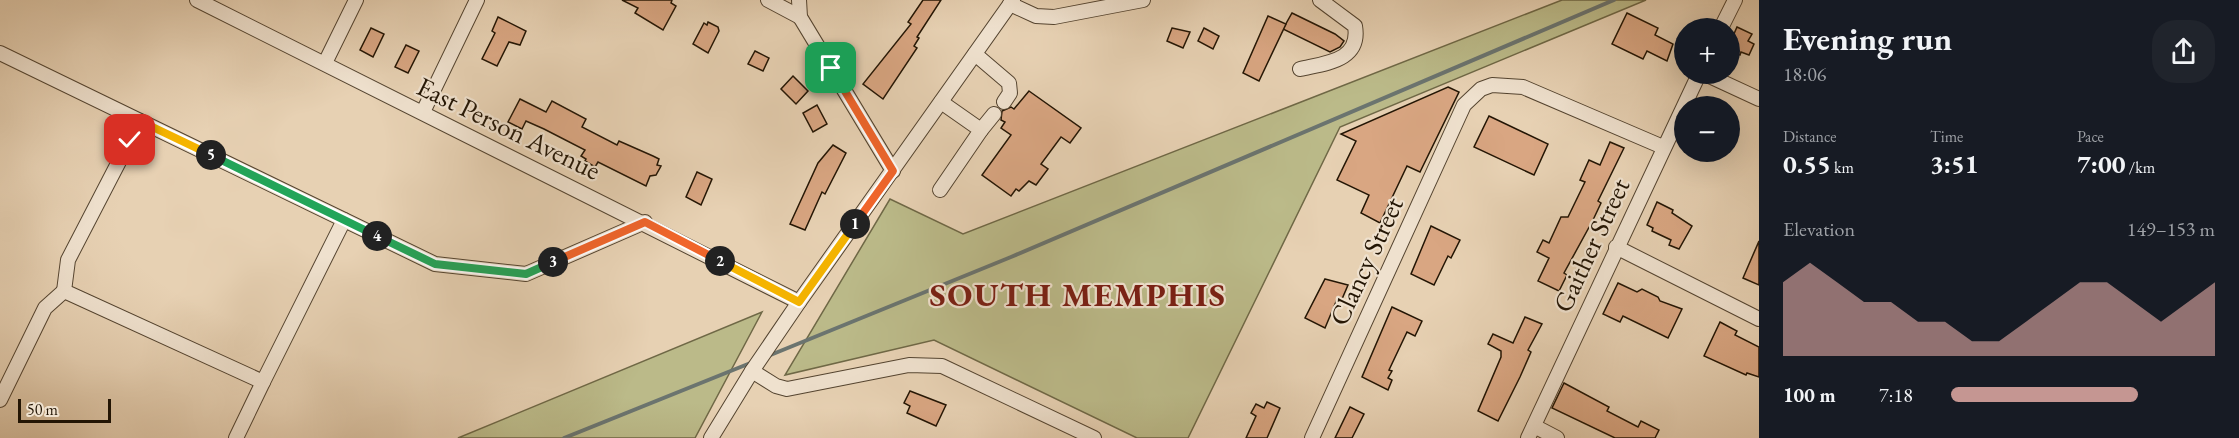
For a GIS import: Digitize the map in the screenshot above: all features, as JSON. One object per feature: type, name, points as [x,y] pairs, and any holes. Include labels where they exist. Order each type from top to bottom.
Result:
[{"type":"street","name":"East Person Avenue","points":[[196,0],[645,222],[799,302]]},
{"type":"street","points":[[325,63],[356,0]]},
{"type":"street","points":[[423,112],[477,0]]},
{"type":"street","points":[[768,0],[800,17]]},
{"type":"street","points":[[799,0],[800,17],[893,171]]},
{"type":"street","points":[[714,437],[752,371],[799,302],[1012,2],[1036,16],[1054,17],[1143,0]]},
{"type":"street","points":[[1300,69],[1338,60],[1348,55],[1354,46],[1355,26],[1320,0]]},
{"type":"street","points":[[1726,18],[1735,0]]},
{"type":"street","points":[[0,53],[435,264],[526,274],[645,222]]},
{"type":"street","points":[[975,54],[1009,82],[1010,93],[1004,102]]},
{"type":"street","name":"Gaither Street","points":[[1531,432],[1694,84]]},
{"type":"street","points":[[1727,84],[1759,99]]},
{"type":"street","name":"Clancy Street","points":[[1312,438],[1464,105],[1481,89],[1492,85],[1523,87],[1663,147]]},
{"type":"street","points":[[941,102],[981,130]]},
{"type":"street","points":[[940,190],[994,114]]},
{"type":"street","points":[[0,400],[45,308],[64,291],[68,260],[140,121]]},
{"type":"street","points":[[236,438],[344,220]]},
{"type":"street","points":[[1616,247],[1759,319]]},
{"type":"street","points":[[64,291],[263,382]]},
{"type":"street","points":[[752,371],[776,386],[788,389],[909,365],[942,366],[1094,438]]},
{"type":"street","points":[[1531,432],[1557,438]]},
{"type":"shaded area","points":[[1562,0],[1646,0],[1340,127],[1188,438],[1137,438],[934,340],[785,375],[890,199],[963,234]]},
{"type":"shaded area","points":[[762,312],[695,438],[458,438]]},
{"type":"building","points":[[622,0],[672,0],[671,3],[676,6],[663,30],[635,13],[638,8]]},
{"type":"building","points":[[923,0],[941,0],[917,37],[919,38],[914,46],[917,48],[883,99],[863,84],[911,24],[908,22]]},
{"type":"building","points":[[1292,13],[1335,34],[1344,41],[1340,47],[1330,52],[1283,29]]},
{"type":"building","points":[[1627,13],[1658,28],[1655,35],[1673,44],[1667,61],[1647,51],[1643,59],[1612,44]]},
{"type":"building","points":[[1268,16],[1286,24],[1259,81],[1243,73]]},
{"type":"building","points":[[498,17],[526,31],[520,45],[509,42],[497,66],[482,59],[495,33],[492,31]]},
{"type":"building","points":[[708,22],[718,27],[719,31],[708,53],[693,44],[704,23],[707,25]]},
{"type":"building","points":[[371,28],[384,34],[373,57],[360,50]]},
{"type":"building","points":[[1172,28],[1190,32],[1183,48],[1167,41]]},
{"type":"building","points":[[1204,28],[1219,36],[1213,49],[1198,41]]},
{"type":"building","points":[[1740,28],[1752,34],[1748,41],[1754,44],[1749,55],[1741,52],[1740,55]]},
{"type":"building","points":[[406,45],[419,51],[408,73],[395,67]]},
{"type":"building","points":[[755,51],[769,58],[763,71],[748,64]]},
{"type":"building","points":[[793,76],[808,91],[796,104],[781,89]]},
{"type":"building","points":[[1448,87],[1459,92],[1420,172],[1407,166],[1380,223],[1361,213],[1369,195],[1337,180],[1356,141],[1341,134]]},
{"type":"building","points":[[1029,91],[1081,128],[1070,143],[1061,137],[1041,164],[1048,169],[1036,185],[1029,181],[1019,191],[1016,189],[1011,196],[982,175],[1011,135],[1001,128],[1005,122],[1001,120],[1002,111],[1011,107],[1014,109]]},
{"type":"building","points":[[520,99],[546,112],[552,101],[586,119],[582,127],[617,145],[619,141],[653,156],[659,159],[657,165],[661,166],[656,175],[650,176],[646,186],[598,162],[595,167],[581,156],[585,150],[526,121],[522,129],[508,122]]},
{"type":"building","points":[[817,105],[827,124],[813,132],[803,113]]},
{"type":"building","points":[[1489,116],[1548,144],[1534,175],[1474,147]]},
{"type":"building","points":[[1610,142],[1624,148],[1598,201],[1601,203],[1593,220],[1564,273],[1567,275],[1559,291],[1538,281],[1549,258],[1537,252],[1543,240],[1549,243],[1561,217],[1568,217],[1585,182],[1580,180],[1589,160],[1600,165]]},
{"type":"building","points":[[833,145],[846,153],[825,194],[822,192],[805,230],[790,224],[818,163]]},
{"type":"building","points":[[697,172],[712,179],[701,205],[686,197]]},
{"type":"building","points":[[1657,202],[1673,210],[1672,213],[1692,226],[1679,249],[1669,245],[1671,240],[1652,231],[1653,228],[1647,225]]},
{"type":"building","points":[[1431,226],[1460,240],[1451,258],[1448,256],[1434,285],[1411,274]]},
{"type":"building","points":[[1759,241],[1759,285],[1743,278]]},
{"type":"building","points":[[1325,279],[1348,285],[1342,299],[1338,297],[1325,328],[1305,318]]},
{"type":"building","points":[[1618,283],[1637,292],[1642,289],[1658,297],[1660,301],[1682,309],[1668,338],[1623,316],[1620,322],[1603,314]]},
{"type":"building","points":[[1392,307],[1422,321],[1415,336],[1407,332],[1389,370],[1392,371],[1388,378],[1392,380],[1388,390],[1362,377]]},
{"type":"building","points":[[1525,317],[1542,324],[1528,350],[1531,352],[1498,421],[1478,411],[1501,357],[1501,351],[1488,344],[1493,334],[1513,343]]},
{"type":"building","points":[[1720,322],[1737,331],[1735,335],[1759,347],[1759,377],[1747,373],[1746,375],[1704,356]]},
{"type":"building","points":[[1564,383],[1609,407],[1607,411],[1638,427],[1641,421],[1659,430],[1655,438],[1615,438],[1552,408]]},
{"type":"building","points":[[910,391],[946,405],[936,426],[907,413],[910,406],[904,403]]},
{"type":"building","points":[[1267,402],[1280,408],[1267,438],[1246,438],[1256,416],[1251,413],[1256,404],[1264,408]]},
{"type":"building","points":[[1350,407],[1364,414],[1352,438],[1335,438]]},
{"type":"waterway","points":[[768,356],[1011,257],[1614,0]]},
{"type":"waterway","points":[[564,438],[753,362]]},
{"type":"district","name":"SOUTH MEMPHIS","points":[[1078,294]]},
{"type":"route","points":[[130,140],[140,121],[435,264],[526,274],[645,222],[799,302],[893,171],[831,68]]}]
